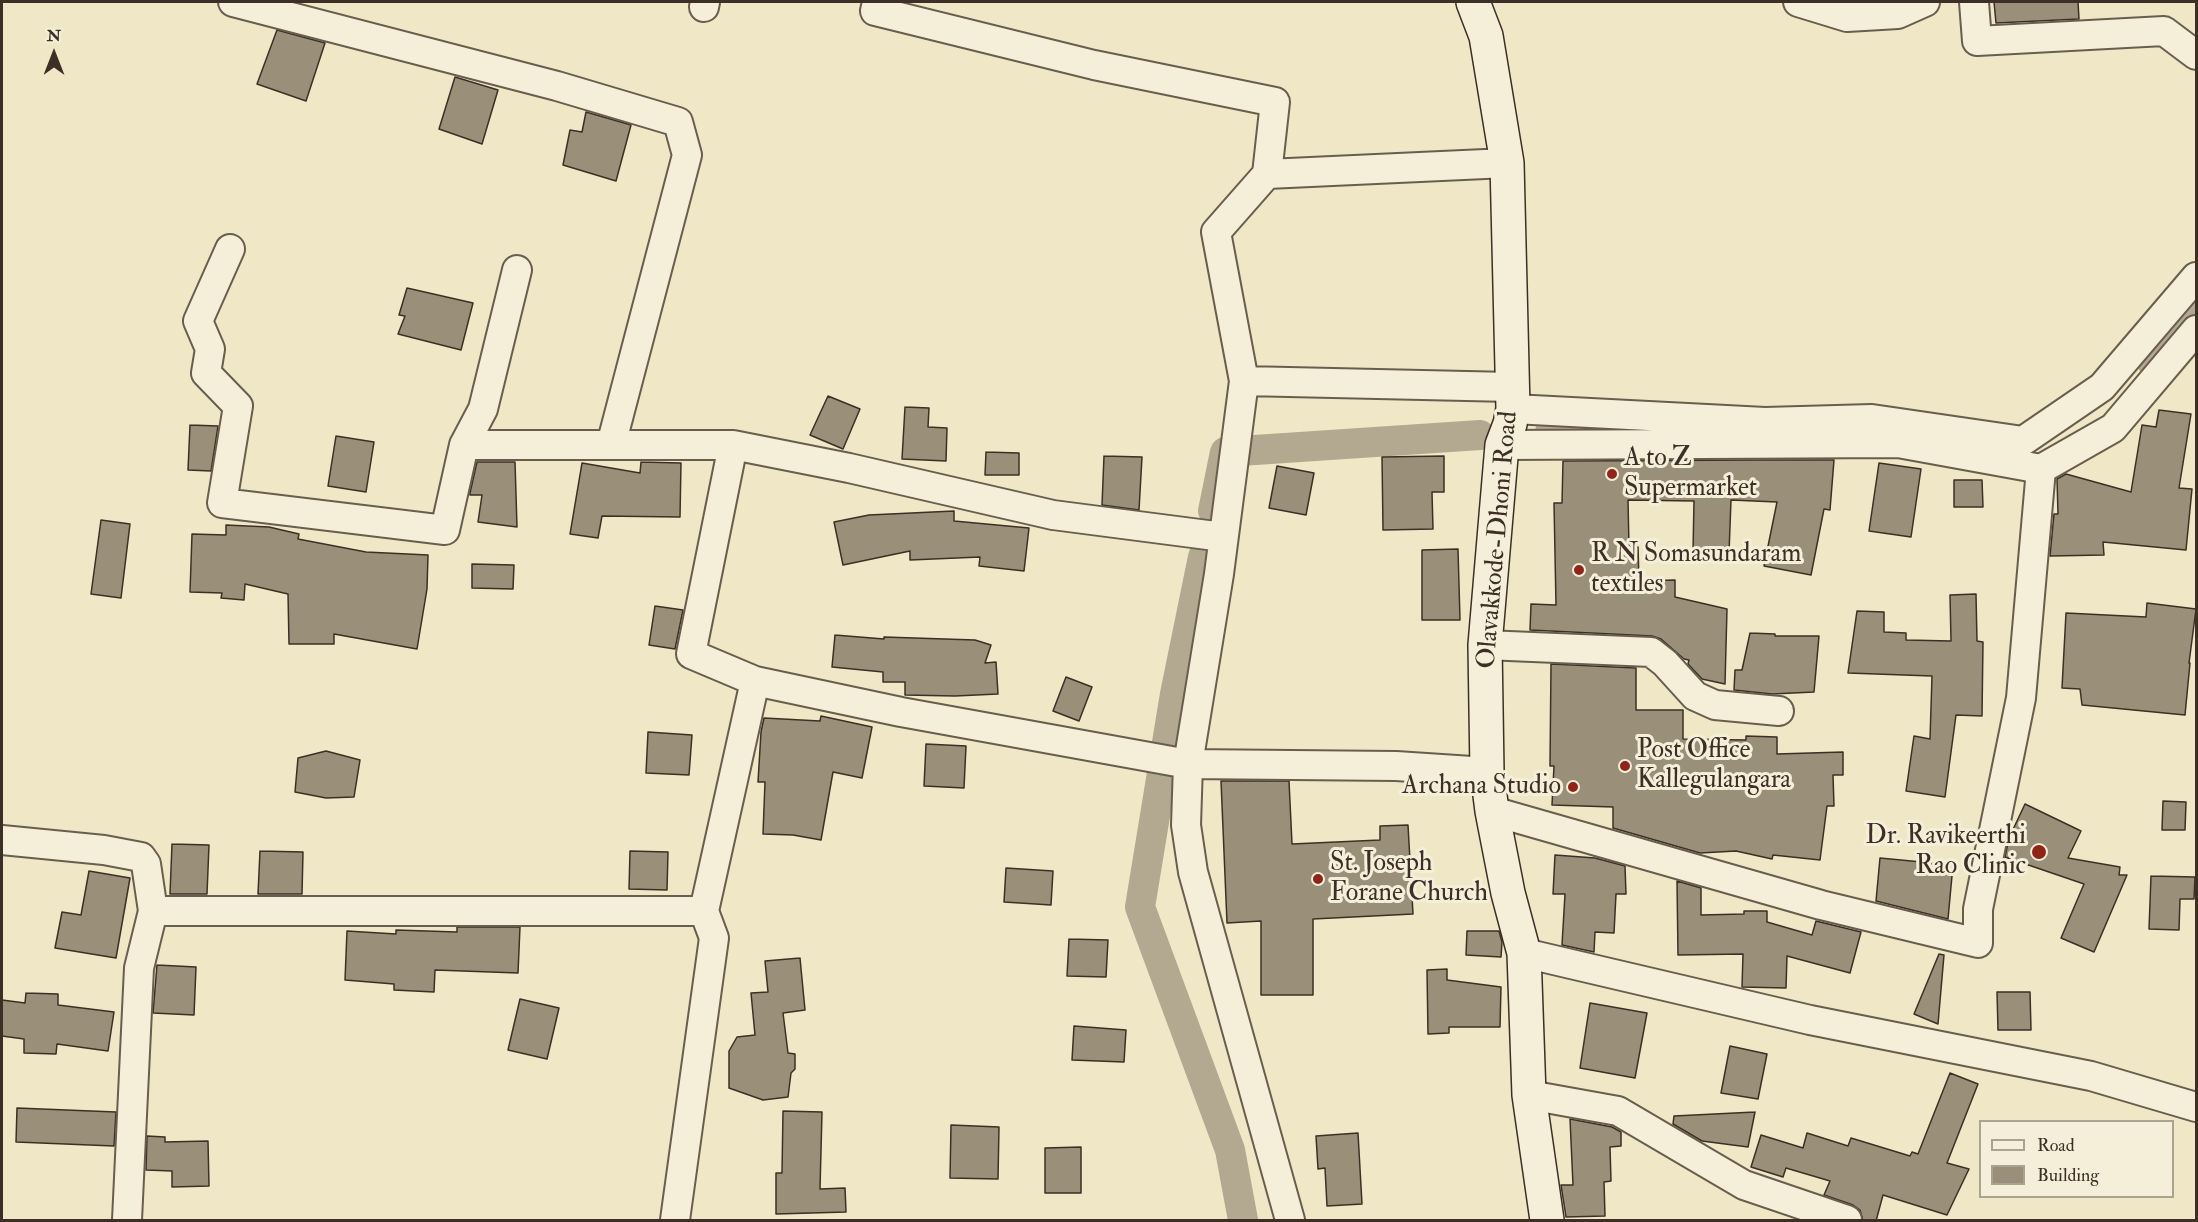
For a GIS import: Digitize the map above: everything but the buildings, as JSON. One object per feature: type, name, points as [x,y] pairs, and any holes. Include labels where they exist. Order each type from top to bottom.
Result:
[{"type":"main road","name":"Olavakkode-Dhoni Road","points":[[1473,2],[1486,36],[1508,162],[1512,398],[1510,424],[1502,445],[1485,645],[1486,772],[1508,893],[1524,953],[1529,1095],[1547,1221]]},
{"type":"street","points":[[233,2],[557,86],[678,122],[687,155],[611,445]]},
{"type":"street","points":[[877,2],[875,11],[1094,65],[1275,102],[1267,174],[1216,232],[1244,385],[1188,764],[1186,825],[1193,872],[1290,1221]]},
{"type":"street","points":[[1798,2],[1847,17],[1898,14],[1926,2]]},
{"type":"street","points":[[1974,2],[1977,41],[2164,32],[2196,55]]},
{"type":"street","points":[[1267,174],[1508,162]]},
{"type":"street","points":[[230,249],[198,321],[210,348],[206,373],[238,406],[222,503],[445,530],[464,445],[483,409],[518,270]]},
{"type":"street","points":[[1244,385],[1512,398],[1765,422],[1872,419],[2023,441],[2102,387],[2196,277]]},
{"type":"street","points":[[1502,445],[1898,443],[2041,469],[2113,428],[2196,330]]},
{"type":"street","points":[[464,445],[733,445],[849,468],[1053,515],[1225,525]]},
{"type":"street","points":[[733,445],[691,654],[755,681],[901,712],[1188,764],[1396,766],[1486,772]]},
{"type":"street","points":[[1492,811],[1821,905],[1978,943],[1978,909],[2020,698],[2041,469]]},
{"type":"street","points":[[1485,645],[1651,652],[1665,663],[1695,696],[1716,705],[1779,711]]},
{"type":"street","points":[[675,1221],[714,938],[704,911],[755,681]]},
{"type":"street","points":[[2,840],[104,850],[141,857],[146,864],[153,911],[139,969],[127,1221]]},
{"type":"street","points":[[153,911],[704,911]]},
{"type":"street","points":[[1524,953],[1810,1020],[2091,1076],[2196,1107]]},
{"type":"street","points":[[1529,1095],[1618,1111],[1744,1185],[1847,1221]]},
{"type":"waterway","points":[[2152,362],[2196,306]]},
{"type":"waterway","points":[[1550,432],[1664,428]]},
{"type":"waterway","points":[[1213,511],[1225,452],[1480,435]]},
{"type":"waterway","points":[[1203,557],[1175,694],[1140,907],[1230,1150],[1243,1220]]},
{"type":"place","name":"A to Z Supermarket","points":[[1612,474]]},
{"type":"place","name":"R N Somasundaram textiles","points":[[1579,570]]},
{"type":"place","name":"Post Office Kallegulangara","points":[[1625,766]]},
{"type":"place","name":"Archana Studio","points":[[1573,787]]},
{"type":"place","name":"Dr. Ravikeerthi Rao Clinic","points":[[2039,852]]},
{"type":"place","name":"St. Joseph Forane Church","points":[[1318,879]]}]
